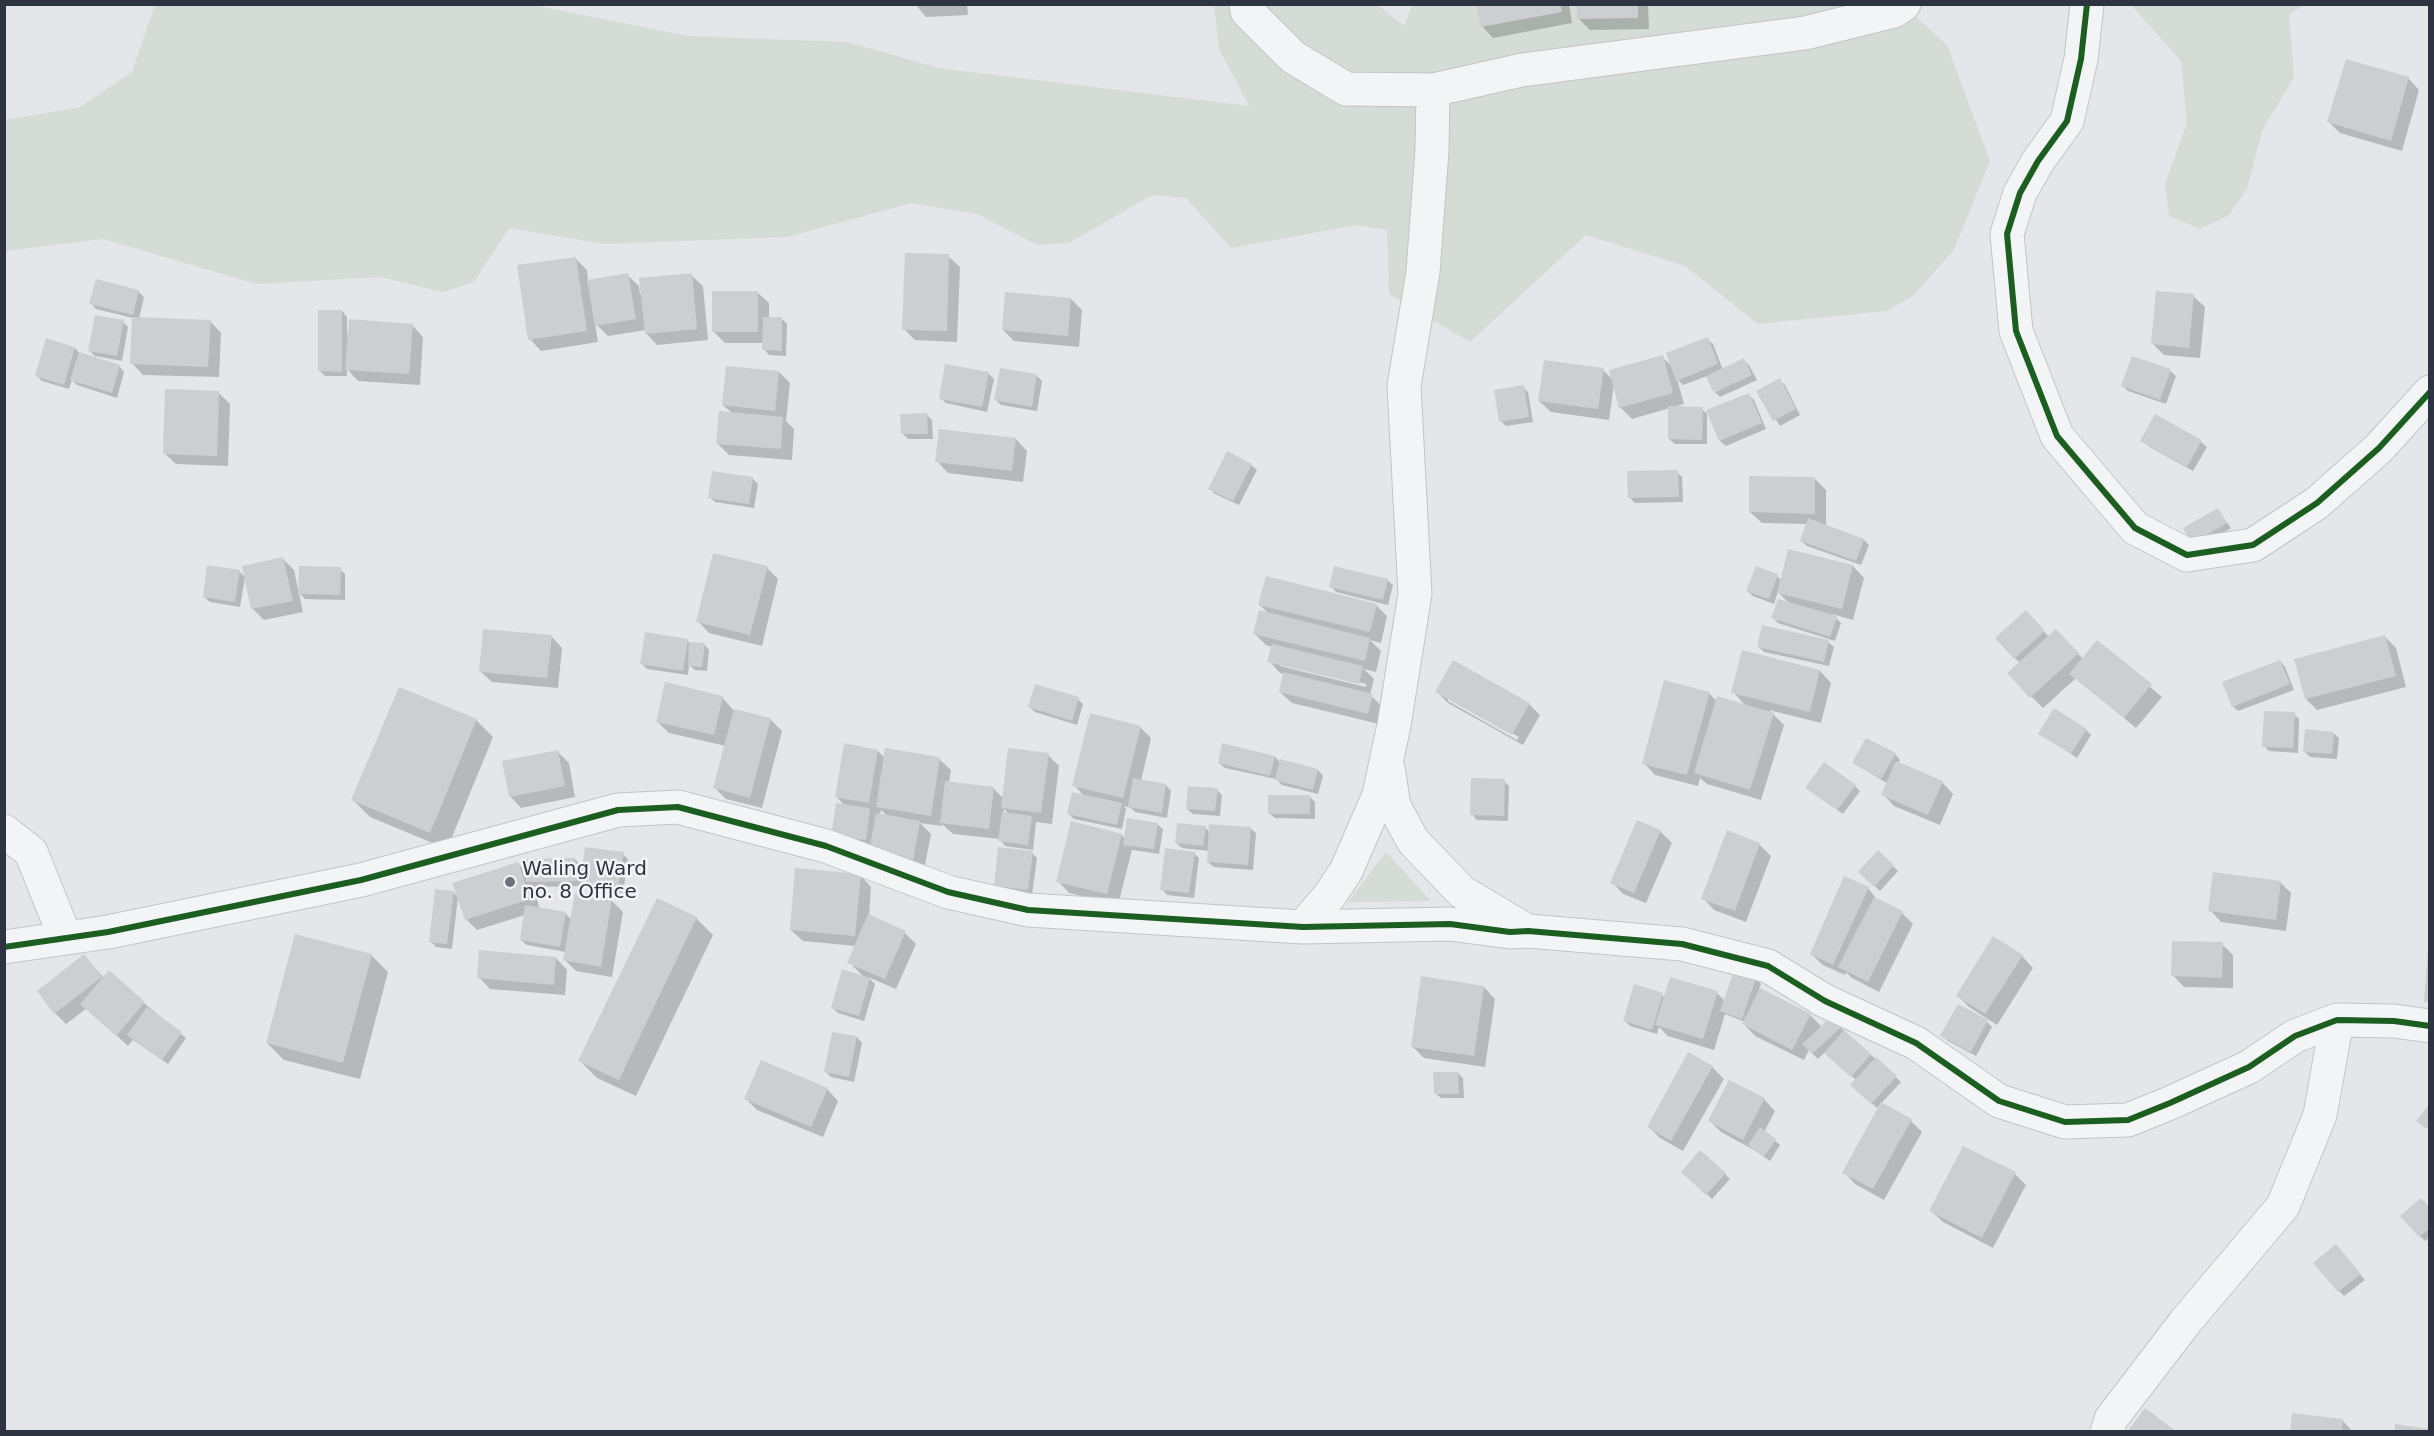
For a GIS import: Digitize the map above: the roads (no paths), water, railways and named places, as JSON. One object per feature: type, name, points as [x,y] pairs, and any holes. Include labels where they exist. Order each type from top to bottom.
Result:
[{"type":"street","points":[[1246,4],[1247,10],[1293,57],[1346,89],[1433,90],[1522,70],[1805,33],[1894,11],[1904,4]]},
{"type":"street","points":[[2087,4],[2081,58],[2067,121],[2038,160],[2020,193],[2007,234],[2008,245],[2016,331],[2057,436],[2135,528],[2187,555],[2253,545],[2317,503],[2379,448],[2430,392]]},
{"type":"street","points":[[1303,927],[1330,895],[1351,861],[1379,795],[1394,725],[1415,594],[1404,386],[1423,272],[1432,151],[1433,90]]},
{"type":"street","points":[[1386,757],[1394,806],[1413,841],[1462,892],[1528,931]]},
{"type":"street","points":[[4,947],[108,932],[361,880],[618,810],[678,807],[826,846],[948,892],[1028,910],[1303,927],[1450,924],[1510,932],[1528,931],[1682,944],[1768,966],[1825,1001],[1916,1043],[1999,1101],[2065,1122],[2128,1120],[2249,1067],[2295,1036],[2337,1020],[2394,1021],[2430,1026]]},
{"type":"street","points":[[4,831],[31,852],[65,938]]},
{"type":"street","points":[[2107,1431],[2111,1419],[2186,1322],[2283,1206],[2320,1114],[2337,1020]]},
{"type":"place","name":"Waling Ward no. 8 Office","points":[[510,882]]}]
